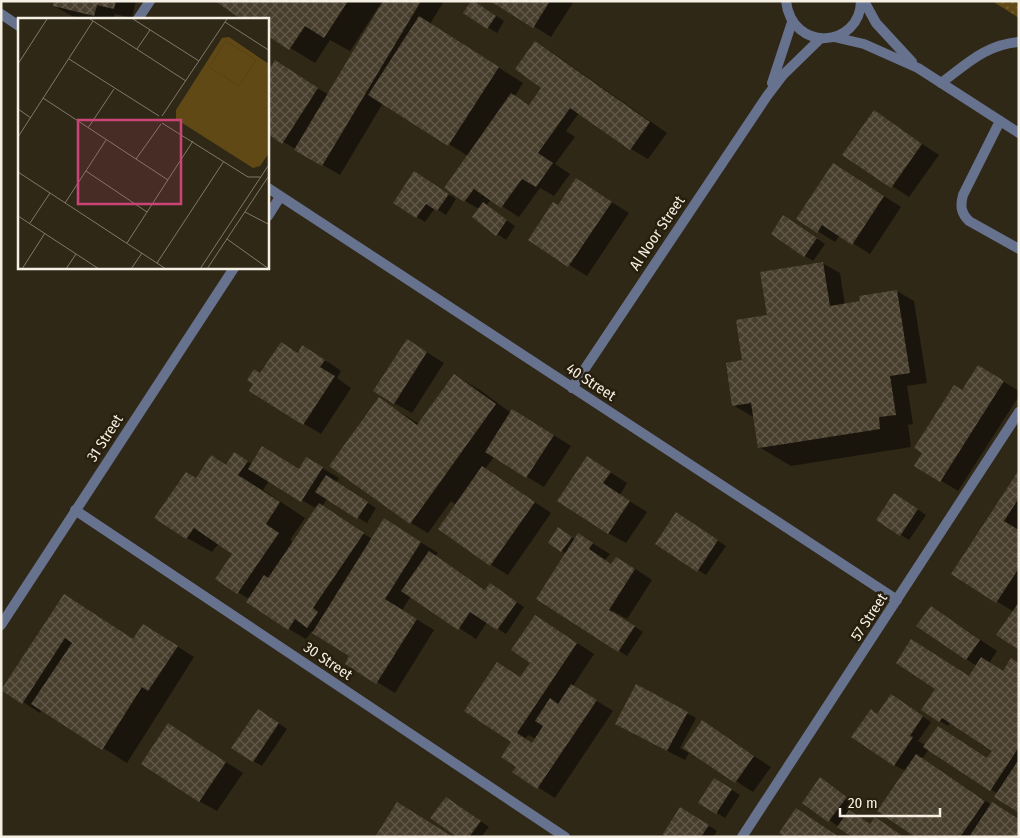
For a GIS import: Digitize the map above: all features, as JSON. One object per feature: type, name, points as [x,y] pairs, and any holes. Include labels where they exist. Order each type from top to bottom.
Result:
[{"type":"street","points":[[139,18],[150,1]]},
{"type":"street","points":[[786,1],[787,11],[792,22],[800,31],[810,36],[821,38],[834,37],[864,44],[918,68],[1019,133]]},
{"type":"street","points":[[834,37],[846,31],[856,22],[863,1]]},
{"type":"street","points":[[863,1],[876,23],[918,68]]},
{"type":"street","points":[[1,14],[18,25]]},
{"type":"street","name":"Al Noor Street","points":[[767,96],[792,22]]},
{"type":"street","name":"Al Noor Street","points":[[572,388],[767,96],[783,75],[821,38]]},
{"type":"street","points":[[941,83],[988,49],[1004,43],[1019,42]]},
{"type":"street","points":[[1000,121],[963,195],[961,209],[969,221],[1019,249]]},
{"type":"street","name":"40 Street","points":[[269,189],[897,600]]},
{"type":"street","points":[[269,214],[280,197]]},
{"type":"street","name":"31 Street","points":[[1,625],[233,269]]},
{"type":"street","name":"57 Street","points":[[742,837],[1019,412]]},
{"type":"street","name":"30 Street","points":[[75,510],[564,837]]},
{"type":"shaded area","points":[[992,1],[1019,1],[1019,18]]},
{"type":"building","points":[[54,1],[116,1],[114,9],[97,5],[94,16],[53,6]]},
{"type":"building","points":[[215,1],[348,1],[324,38],[305,26],[289,50],[269,37],[269,18],[240,18]]},
{"type":"building","points":[[383,1],[421,1],[322,166],[294,150]]},
{"type":"building","points":[[471,1],[474,1],[496,16],[487,29],[463,13]]},
{"type":"building","points":[[490,1],[550,1],[533,28]]},
{"type":"building","points":[[419,16],[499,67],[448,146],[368,95]]},
{"type":"building","points":[[535,41],[650,122],[630,150],[570,108],[538,153],[553,163],[536,187],[522,179],[501,208],[474,189],[464,202],[444,188],[511,93],[529,105],[541,88],[515,69]]},
{"type":"building","points":[[275,60],[318,88],[282,144],[269,135],[269,69]]},
{"type":"building","points":[[874,110],[922,144],[891,188],[842,155]]},
{"type":"building","points":[[833,163],[884,196],[852,245],[822,225],[817,233],[796,219]]},
{"type":"building","points":[[414,171],[449,194],[437,211],[426,204],[416,218],[393,203]]},
{"type":"building","points":[[576,178],[612,202],[568,267],[528,240],[553,202],[558,205]]},
{"type":"building","points":[[483,202],[507,220],[496,236],[472,217]]},
{"type":"building","points":[[783,215],[817,238],[804,257],[771,234]]},
{"type":"building","points":[[823,262],[830,306],[860,301],[859,296],[897,290],[910,373],[890,376],[896,415],[879,417],[880,429],[758,448],[751,403],[732,406],[726,363],[742,360],[736,320],[767,315],[760,272]]},
{"type":"building","points":[[407,339],[427,352],[394,404],[373,391]]},
{"type":"building","points":[[281,342],[298,353],[302,345],[325,360],[320,367],[335,376],[303,425],[249,391],[253,384],[247,380],[254,369],[260,373]]},
{"type":"building","points":[[978,365],[1004,381],[940,482],[914,466],[922,453],[914,448],[954,385],[962,390]]},
{"type":"building","points":[[454,374],[496,404],[410,524],[329,466],[379,397],[417,425]]},
{"type":"building","points":[[512,409],[554,435],[526,478],[485,452]]},
{"type":"building","points":[[262,446],[299,469],[306,457],[323,467],[301,502],[248,469]]},
{"type":"building","points":[[234,452],[248,461],[238,475],[280,502],[266,524],[279,533],[237,594],[215,579],[232,554],[194,528],[186,539],[154,518],[186,472],[196,478],[211,455],[226,465]]},
{"type":"building","points":[[587,456],[611,472],[603,483],[630,501],[608,534],[557,501]]},
{"type":"building","points":[[482,466],[535,502],[490,566],[438,529]]},
{"type":"building","points":[[1019,470],[1019,498],[1004,521],[1019,530],[1019,568],[996,603],[951,574]]},
{"type":"building","points":[[326,475],[368,502],[357,519],[315,492]]},
{"type":"building","points":[[894,493],[918,509],[900,536],[876,520]]},
{"type":"building","points":[[319,503],[364,533],[313,608],[318,612],[307,628],[295,619],[288,630],[246,602],[264,575],[268,578]]},
{"type":"building","points":[[676,512],[718,540],[697,572],[655,544]]},
{"type":"building","points":[[384,518],[421,542],[385,599],[417,619],[376,684],[345,664],[349,656],[312,633]]},
{"type":"building","points":[[558,527],[572,537],[561,552],[548,543]]},
{"type":"building","points":[[578,533],[593,543],[589,549],[611,564],[616,557],[635,569],[609,610],[635,626],[618,652],[536,599]]},
{"type":"building","points":[[429,551],[485,590],[490,583],[517,602],[497,630],[470,612],[458,630],[401,591]]},
{"type":"building","points":[[64,594],[133,639],[143,624],[178,646],[148,691],[142,687],[102,750],[31,704],[72,643],[65,638],[22,704],[1,690]]},
{"type":"building","points":[[1019,602],[1019,650],[996,635]]},
{"type":"building","points":[[931,606],[980,640],[966,660],[916,626]]},
{"type":"building","points":[[535,615],[577,643],[517,733],[532,743],[543,726],[535,721],[550,698],[558,704],[571,684],[597,700],[537,789],[512,772],[516,767],[501,757],[511,742],[464,711],[497,662],[520,677],[530,663],[511,650]]},
{"type":"building","points":[[911,639],[969,676],[981,657],[1003,671],[1011,658],[1019,663],[1019,747],[990,791],[923,747],[938,726],[987,758],[992,751],[942,718],[939,722],[921,710],[935,689],[896,663]]},
{"type":"building","points":[[636,684],[688,712],[667,751],[615,724]]},
{"type":"building","points":[[891,694],[923,716],[910,736],[913,737],[894,766],[851,737],[871,709],[877,714]]},
{"type":"building","points":[[258,709],[279,723],[253,762],[231,748]]},
{"type":"building","points":[[702,720],[754,756],[735,783],[683,748]]},
{"type":"building","points":[[168,723],[226,762],[199,802],[141,764]]},
{"type":"building","points":[[916,754],[985,801],[960,837],[915,837],[877,811]]},
{"type":"building","points":[[1019,759],[1019,813],[994,797]]},
{"type":"building","points":[[820,777],[847,797],[828,822],[802,803]]},
{"type":"building","points":[[714,778],[732,789],[716,814],[698,803]]},
{"type":"building","points":[[446,797],[481,821],[469,837],[457,837],[430,818]]},
{"type":"building","points":[[397,802],[453,837],[375,837]]},
{"type":"building","points":[[992,802],[1019,819],[1019,837],[969,837]]},
{"type":"building","points":[[680,807],[709,825],[701,837],[666,837],[663,834]]},
{"type":"building","points":[[796,808],[839,837],[785,837],[779,833]]},
{"type":"building","points":[[849,810],[870,824],[875,817],[904,837],[852,837],[837,827]]}]
